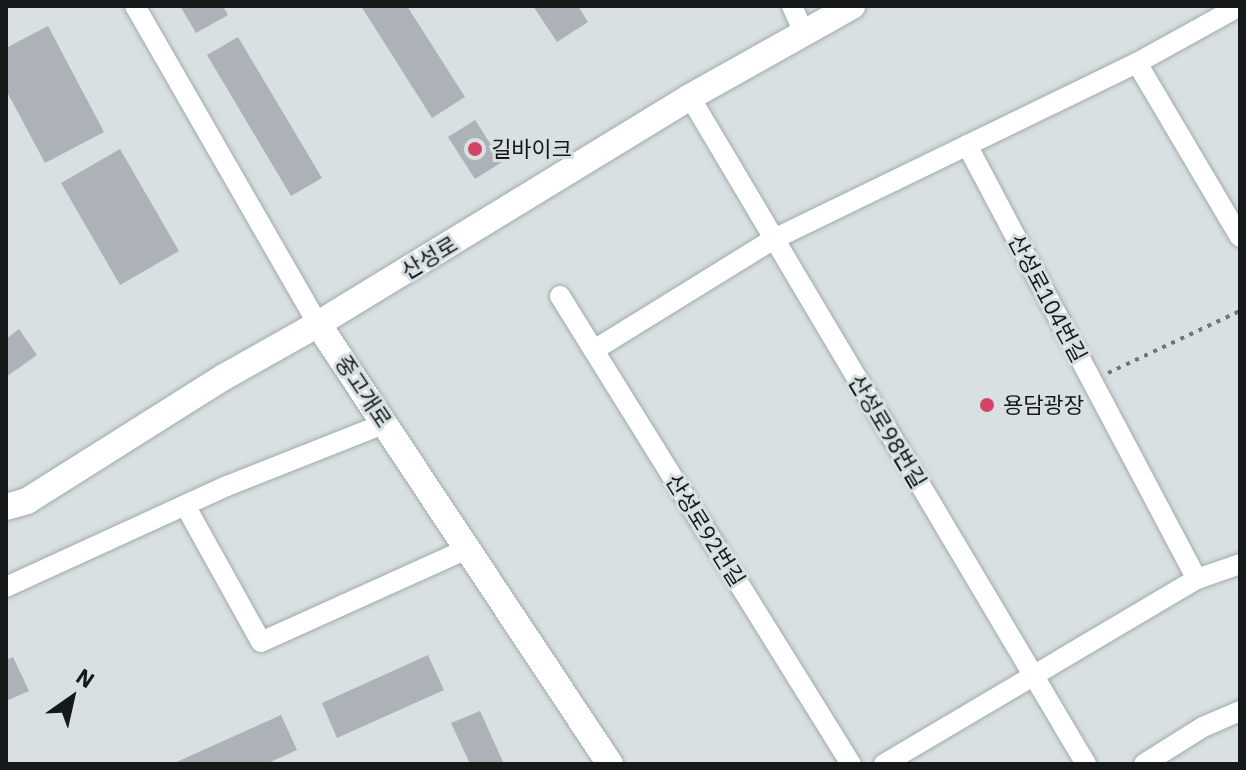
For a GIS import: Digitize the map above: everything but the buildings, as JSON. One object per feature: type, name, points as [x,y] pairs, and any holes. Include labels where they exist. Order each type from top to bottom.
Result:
[{"type":"street","name":"중고개로","points":[[135,6],[318,324],[610,764]]},
{"type":"street","points":[[792,6],[803,31]]},
{"type":"street","name":"산성로","points":[[6,507],[27,501],[224,377],[318,324],[690,97],[852,6]]},
{"type":"street","points":[[594,350],[774,239],[1137,63],[1240,6]]},
{"type":"street","points":[[1137,63],[1240,237]]},
{"type":"street","name":"산성로98번길","points":[[690,97],[1086,764]]},
{"type":"street","name":"산성로104번길","points":[[967,145],[1197,579]]},
{"type":"street","name":"산성로92번길","points":[[560,296],[851,764]]},
{"type":"street","points":[[6,587],[227,486],[386,423]]},
{"type":"street","points":[[186,507],[261,642],[469,548]]},
{"type":"street","points":[[884,764],[1197,579],[1240,564]]},
{"type":"street","points":[[1144,764],[1203,727],[1240,711]]},
{"type":"path","points":[[1092,380],[1240,311]]},
{"type":"place","name":"길바이크","points":[[475,149]]},
{"type":"place","name":"용담광장","points":[[987,405]]}]
